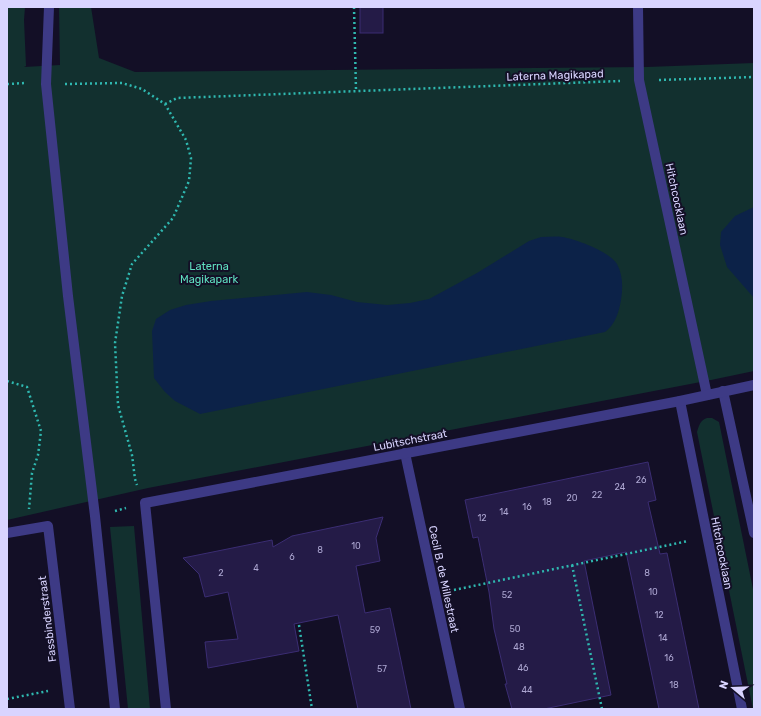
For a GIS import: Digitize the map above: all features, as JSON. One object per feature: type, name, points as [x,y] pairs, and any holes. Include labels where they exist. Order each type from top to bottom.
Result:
[{"type":"street","points":[[49,7],[46,84],[68,296],[95,516],[115,709]]},
{"type":"street","name":"Hitchcocklaan","points":[[638,7],[639,80],[707,395]]},
{"type":"street","points":[[707,395],[754,385]]},
{"type":"street","points":[[723,392],[754,533]]},
{"type":"street","name":"Lubitschstraat","points":[[145,503],[707,395]]},
{"type":"street","name":"Hitchcocklaan","points":[[680,401],[742,709]]},
{"type":"street","name":"Cecil B. de Millestraat","points":[[405,454],[460,709]]},
{"type":"street","points":[[145,503],[166,709]]},
{"type":"street","name":"Fassbinderstraat","points":[[31,528],[48,526],[70,709]]},
{"type":"street","points":[[7,533],[31,528]]},
{"type":"path","points":[[354,7],[356,90]]},
{"type":"path","name":"Laterna Magikapad","points":[[165,104],[177,98],[356,90],[754,77]]},
{"type":"path","points":[[46,84],[122,83],[142,89],[165,104],[186,140],[191,158],[189,180],[173,218],[132,264],[122,296],[115,343],[118,405],[132,455],[135,479],[145,503],[95,516]]},
{"type":"path","points":[[7,381],[26,387],[41,431],[38,455],[32,473],[29,506],[31,528]]},
{"type":"path","points":[[436,594],[707,537]]},
{"type":"path","points":[[572,565],[602,709]]},
{"type":"path","points":[[299,625],[312,709]]},
{"type":"path","points":[[7,699],[67,687]]},
{"type":"green space","name":"Laterna Magikapark","points":[[7,7],[25,7],[24,20],[26,66],[24,67],[60,65],[59,7],[91,7],[99,58],[135,72],[647,67],[754,63],[754,371],[148,488],[7,520]]},
{"type":"green space","points":[[707,418],[712,418],[719,422],[754,594],[754,709],[697,432],[701,422]]},
{"type":"green space","points":[[134,526],[150,709],[128,709],[110,527]]},
{"type":"water","points":[[754,207],[754,298],[727,267],[720,245],[721,232],[735,216]]},
{"type":"water","points":[[541,237],[562,237],[576,240],[607,255],[617,264],[622,282],[621,300],[616,318],[605,332],[200,414],[175,401],[165,392],[154,378],[152,331],[156,319],[170,310],[186,305],[211,301],[307,292],[331,295],[357,302],[387,305],[410,303],[429,299],[477,273],[529,241]]},
{"type":"building","points":[[360,7],[383,7],[383,33],[360,33]]},
{"type":"building","points":[[648,462],[656,500],[648,502],[660,554],[667,553],[699,709],[659,709],[626,552],[584,561],[611,695],[544,709],[512,709],[505,684],[507,684],[494,629],[489,592],[478,537],[473,538],[465,500]]},
{"type":"building","points":[[383,517],[376,538],[380,561],[356,566],[365,613],[390,608],[411,709],[358,709],[338,615],[294,624],[299,651],[208,668],[205,642],[238,639],[228,592],[205,597],[199,574],[183,558],[272,540],[273,547],[292,536]]}]
